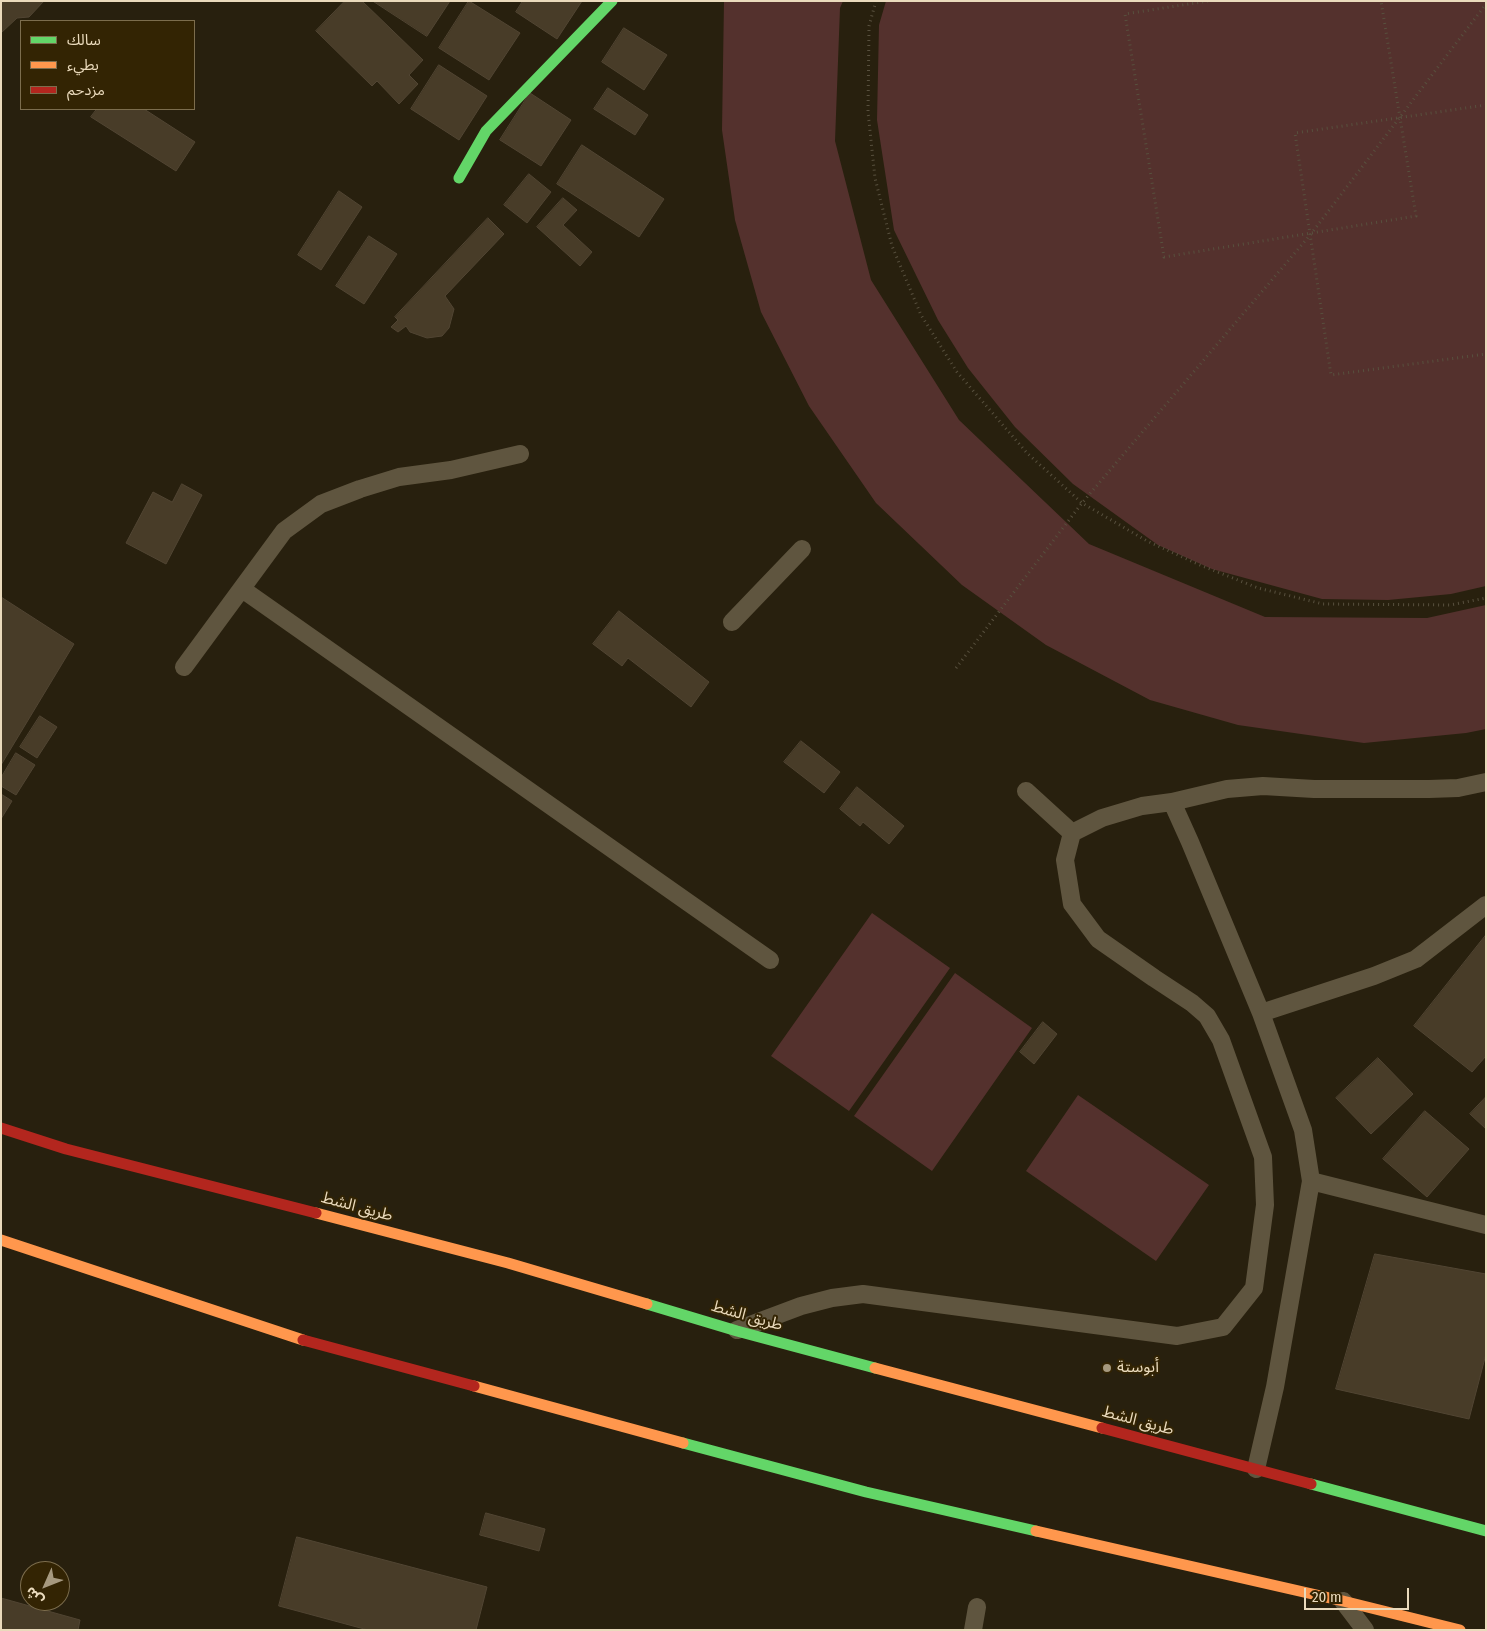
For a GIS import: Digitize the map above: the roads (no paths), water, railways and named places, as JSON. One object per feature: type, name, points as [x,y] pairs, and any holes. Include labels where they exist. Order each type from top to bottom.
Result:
[{"type":"main road","points":[[459,178],[486,131],[612,1]]},
{"type":"main road","name":"طريق الشط","points":[[1,1128],[66,1149],[508,1263],[736,1331],[1486,1531]]},
{"type":"main road","points":[[1,1240],[286,1335],[866,1492],[1343,1601],[1460,1630]]},
{"type":"lane","points":[[184,667],[284,531],[321,504],[398,477],[451,470],[520,454]]},
{"type":"lane","points":[[732,622],[802,549]]},
{"type":"lane","points":[[242,588],[770,960]]},
{"type":"lane","points":[[736,1331],[801,1306],[832,1298],[863,1294],[1177,1336],[1223,1327],[1254,1288],[1265,1205],[1264,1157],[1221,1040],[1207,1016],[1192,1002],[1098,939],[1072,904],[1064,860],[1072,833],[1102,818],[1142,806],[1172,802],[1226,788],[1429,789],[1458,788],[1486,782]]},
{"type":"lane","points":[[1026,792],[1072,833]]},
{"type":"lane","points":[[1172,802],[1261,1013],[1303,1130],[1311,1182],[1275,1387],[1256,1469]]},
{"type":"lane","points":[[1261,1013],[1374,976],[1416,959],[1486,905]]},
{"type":"lane","points":[[1311,1182],[1486,1225]]},
{"type":"lane","points":[[1343,1601],[1364,1630]]},
{"type":"lane","points":[[973,1630],[978,1607]]},
{"type":"place","name":"أبوستة","points":[[1107,1368]]}]
